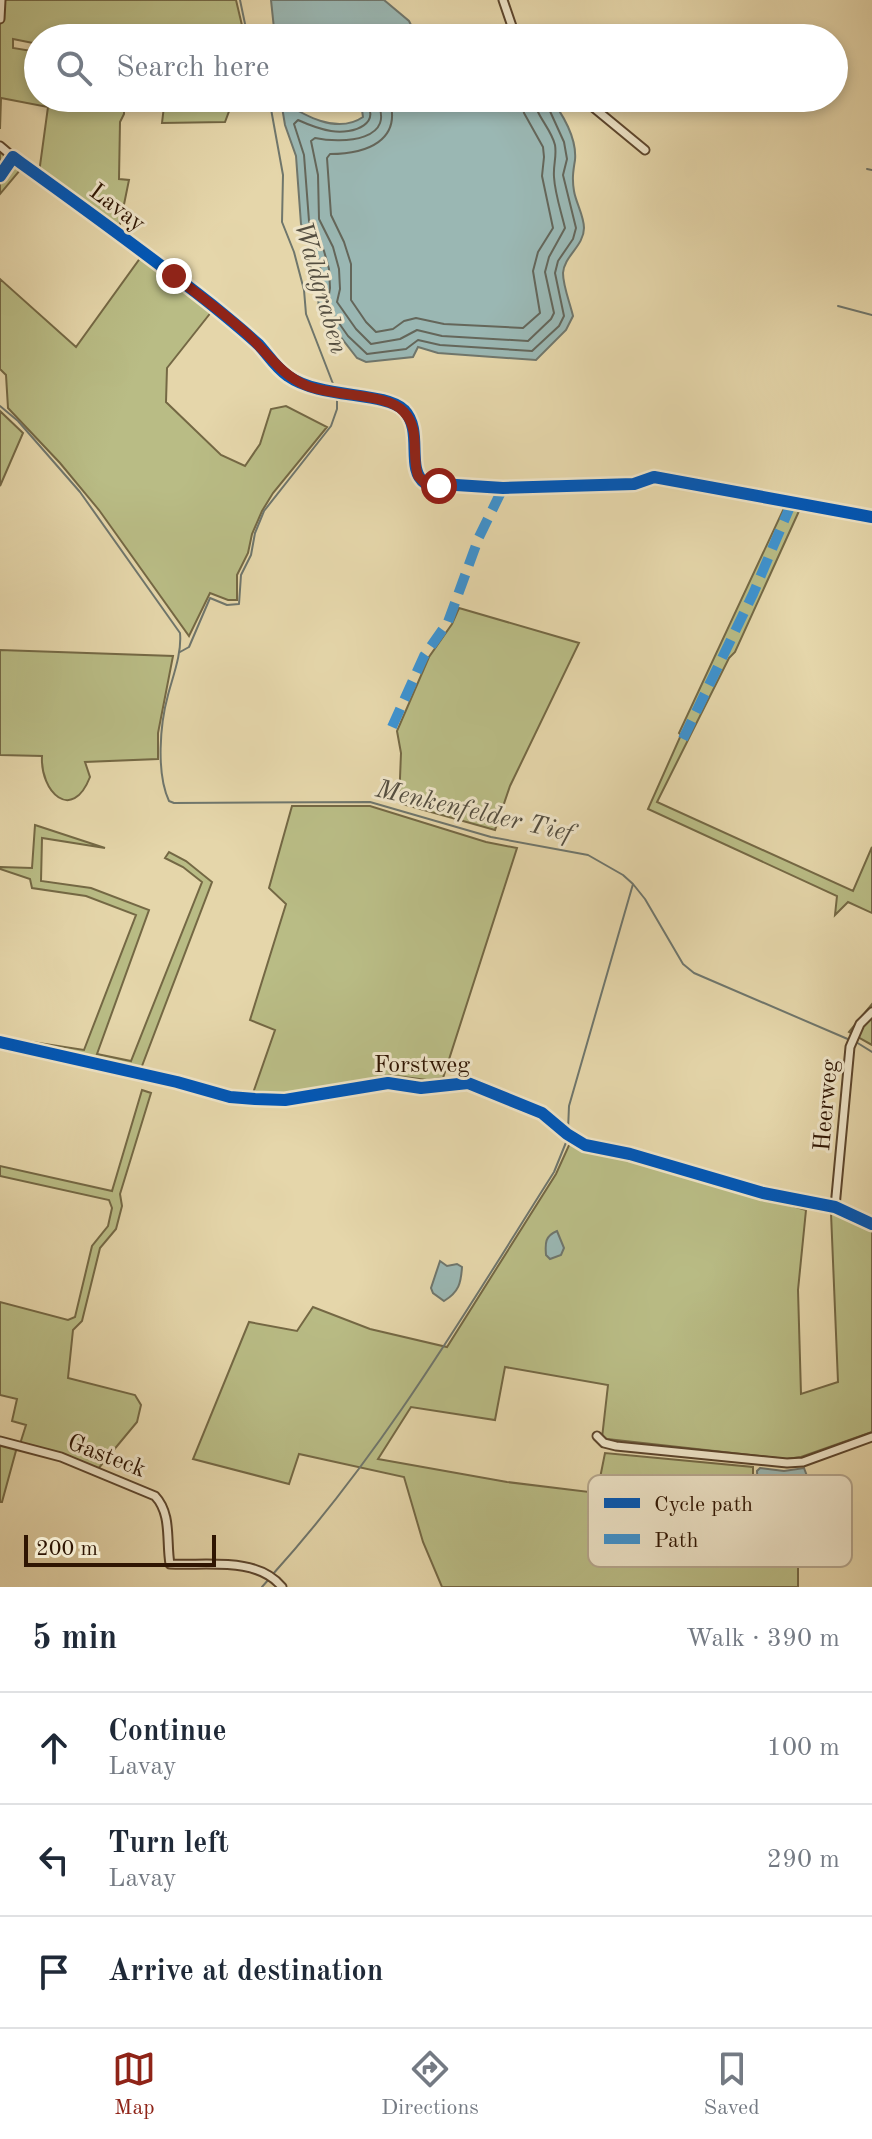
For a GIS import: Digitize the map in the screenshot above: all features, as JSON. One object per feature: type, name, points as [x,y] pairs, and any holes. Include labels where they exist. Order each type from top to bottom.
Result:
[{"type":"street","points":[[0,19],[1,0]]},
{"type":"street","points":[[503,0],[511,24]]},
{"type":"street","points":[[599,112],[645,150]]},
{"type":"street","name":"Lavay","points":[[0,146],[212,305],[247,334],[290,377],[325,392],[389,401],[403,409],[414,431],[416,471],[421,481],[439,486],[503,488],[634,484],[648,477],[661,477],[872,517]]},
{"type":"street","points":[[0,176],[13,157]]},
{"type":"street","name":"Heerweg","points":[[835,1207],[845,1128],[850,1047],[854,1035],[872,1012]]},
{"type":"street","name":"Forstweg","points":[[0,1042],[230,1097],[285,1100],[388,1083],[421,1088],[468,1083],[542,1113],[585,1145],[643,1158],[763,1193],[835,1207],[872,1224]]},
{"type":"street","points":[[597,1436],[604,1443],[616,1446],[787,1463],[803,1462],[872,1437]]},
{"type":"street","name":"Gasteck","points":[[0,1441],[61,1457],[155,1496],[162,1503],[165,1514],[170,1564],[218,1562],[270,1576],[282,1587]]},
{"type":"green space","points":[[0,0],[236,0],[242,24],[24,24],[24,41],[13,39],[13,48],[24,50],[24,102],[1,98],[0,129]]},
{"type":"green space","points":[[47,112],[124,112],[120,122],[119,179],[129,180],[119,229],[39,173]]},
{"type":"green space","points":[[163,112],[229,112],[225,122],[162,123]]},
{"type":"green space","points":[[0,147],[6,158],[21,169],[0,194]]},
{"type":"green space","points":[[141,257],[212,311],[167,368],[166,402],[221,455],[245,466],[260,444],[271,409],[286,406],[327,427],[262,511],[237,575],[237,600],[210,593],[189,636],[99,510],[8,408],[6,375],[0,369],[0,279],[76,347]]},
{"type":"green space","points":[[0,411],[23,433],[0,486]]},
{"type":"green space","points":[[785,506],[799,511],[735,652],[729,658],[657,802],[853,891],[872,847],[872,913],[848,902],[835,915],[837,896],[648,809],[681,735],[679,733]]},
{"type":"green space","points":[[459,608],[579,643],[510,786],[495,830],[399,803],[401,753],[397,731],[429,657]]},
{"type":"green space","points":[[0,650],[173,656],[158,733],[158,759],[85,762],[90,777],[83,791],[75,798],[66,800],[58,797],[46,781],[42,756],[0,755]]},
{"type":"green space","points":[[292,806],[370,806],[486,842],[517,848],[443,1078],[427,1080],[389,1075],[285,1096],[252,1096],[275,1030],[250,1020],[286,904],[269,888]]},
{"type":"green space","points":[[35,825],[105,848],[42,838],[41,881],[91,888],[149,910],[97,1054],[131,1061],[202,882],[165,858],[169,852],[212,882],[142,1066],[154,1081],[0,1048],[0,1037],[84,1050],[136,915],[86,896],[32,888],[30,879],[0,869],[32,868]]},
{"type":"green space","points":[[872,1004],[872,1045],[849,1032]]},
{"type":"green space","points":[[142,1090],[151,1093],[120,1194],[122,1206],[116,1229],[100,1248],[82,1321],[73,1330],[68,1378],[135,1395],[141,1405],[137,1422],[98,1469],[62,1454],[17,1447],[0,1502],[0,1438],[20,1444],[26,1425],[12,1421],[17,1399],[0,1395],[0,1302],[68,1320],[75,1317],[92,1246],[108,1226],[112,1208],[109,1200],[0,1176],[0,1166],[112,1191]]},
{"type":"green space","points":[[570,1143],[806,1210],[798,1290],[801,1394],[838,1382],[831,1213],[872,1231],[872,1432],[801,1457],[786,1459],[607,1439],[602,1438],[608,1385],[505,1367],[495,1420],[411,1407],[378,1459],[507,1482],[588,1492],[588,1567],[798,1567],[798,1587],[442,1587],[423,1542],[404,1477],[299,1454],[289,1484],[193,1459],[249,1322],[297,1331],[313,1307],[370,1329],[447,1347],[556,1174]]},
{"type":"green space","points":[[605,1453],[753,1467],[753,1475],[601,1475]]},
{"type":"water","points":[[271,0],[384,0],[410,24],[274,24]]},
{"type":"water","points":[[283,112],[300,112],[332,124],[353,122],[363,117],[362,112],[560,112],[574,144],[573,187],[584,228],[563,273],[573,316],[566,330],[536,360],[438,353],[418,347],[413,357],[366,362],[357,358],[319,309],[321,271],[317,254],[301,224],[296,156]]},
{"type":"water","points":[[557,1231],[564,1248],[561,1255],[550,1259],[546,1255],[547,1240]]},
{"type":"water","points":[[440,1261],[447,1266],[457,1264],[462,1267],[458,1287],[444,1301],[431,1288]]},
{"type":"water","points":[[760,1468],[784,1471],[804,1468],[807,1475],[757,1475]]},
{"type":"waterway","name":"Waldgraben","points":[[240,0],[245,24]]},
{"type":"waterway","name":"Waldgraben","points":[[272,112],[283,175],[282,222],[304,290],[306,314],[335,389]]},
{"type":"waterway","points":[[867,169],[872,170]]},
{"type":"waterway","points":[[838,306],[872,315]]},
{"type":"waterway","name":"Waldgraben","points":[[180,652],[189,647],[210,598],[227,605],[239,604],[241,575],[251,555],[264,511],[331,426],[337,398]]},
{"type":"waterway","name":"Menkenfelder Tief","points":[[0,406],[18,421],[80,492],[180,633],[161,734],[162,777],[169,801],[370,802],[491,837],[588,855],[633,884],[683,964],[694,973],[850,1040]]},
{"type":"waterway","points":[[568,1130],[569,1106],[633,884]]},
{"type":"waterway","name":"Menkenfelder Tief","points":[[856,1042],[872,1052]]},
{"type":"waterway","points":[[273,1574],[351,1479],[422,1379],[554,1172],[567,1140]]},
{"type":"waterway","points":[[262,1587],[269,1579]]},
{"type":"marked path","points":[[392,727],[424,656],[448,622],[479,537],[503,488]]},
{"type":"marked path","points":[[683,739],[753,594],[792,502]]},
{"type":"cycle path","points":[[0,176],[13,157],[212,305],[259,345],[288,376],[317,388],[382,400],[404,410],[413,428],[416,469],[425,483],[503,488],[634,484],[654,477],[872,517]]},
{"type":"cycle path","points":[[0,1042],[230,1097],[285,1100],[388,1083],[421,1088],[468,1083],[542,1113],[585,1145],[630,1154],[763,1193],[835,1207],[872,1224]]},
{"type":"route","points":[[174,276],[247,334],[290,377],[325,392],[389,401],[403,409],[412,422],[418,476],[425,483],[439,486]]}]
